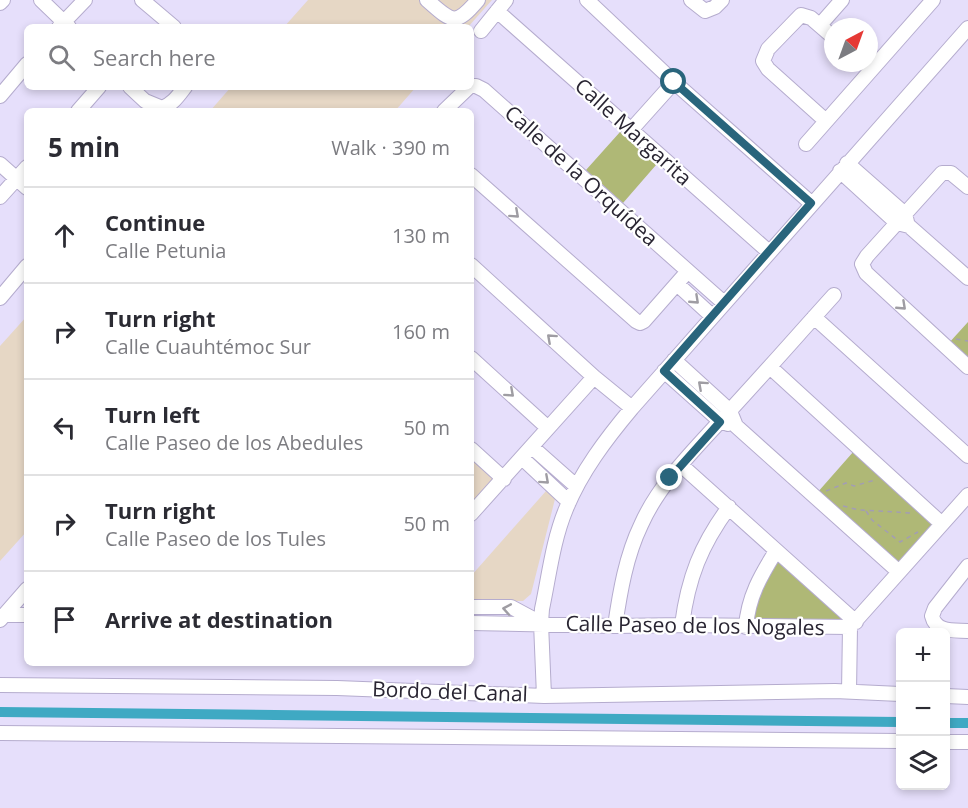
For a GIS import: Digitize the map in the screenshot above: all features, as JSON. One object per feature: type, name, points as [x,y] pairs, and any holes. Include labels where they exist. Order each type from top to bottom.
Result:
[{"type":"street","points":[[41,0],[63,24]]},
{"type":"street","points":[[65,24],[85,0]]},
{"type":"street","points":[[142,0],[170,24]]},
{"type":"street","points":[[427,0],[452,19],[464,16],[478,0]]},
{"type":"street","points":[[587,0],[674,82],[811,203]]},
{"type":"street","points":[[691,0],[705,10],[715,7],[722,0]]},
{"type":"street","points":[[820,25],[842,0]]},
{"type":"street","points":[[878,55],[933,0]]},
{"type":"street","points":[[481,31],[502,5]]},
{"type":"street","name":"Calle Margarita","points":[[502,5],[631,130],[769,252]]},
{"type":"street","points":[[824,28],[806,16],[796,18],[768,49],[763,61],[768,69],[826,121]]},
{"type":"street","points":[[543,696],[541,623],[559,532],[576,486],[632,408],[968,28]]},
{"type":"street","points":[[0,96],[24,68]]},
{"type":"street","points":[[806,144],[863,72]]},
{"type":"street","points":[[631,130],[674,82]]},
{"type":"street","name":"Calle de la Orquídea","points":[[474,86],[484,90],[724,303]]},
{"type":"street","points":[[81,108],[96,90]]},
{"type":"street","points":[[133,90],[145,101],[158,108]]},
{"type":"street","points":[[166,108],[183,90]]},
{"type":"street","name":"Calle de la Orquídea","points":[[447,108],[466,90]]},
{"type":"street","points":[[0,164],[22,183],[0,197]]},
{"type":"street","points":[[844,167],[968,278]]},
{"type":"street","points":[[968,187],[951,173],[942,173],[904,221],[864,260],[863,268],[968,367]]},
{"type":"street","points":[[474,178],[636,321],[644,321],[688,271]]},
{"type":"street","points":[[474,268],[594,377],[632,408]]},
{"type":"street","points":[[0,298],[24,270]]},
{"type":"street","points":[[677,284],[712,316]]},
{"type":"street","points":[[615,626],[625,573],[641,525],[660,493],[681,465],[834,295]]},
{"type":"street","points":[[814,317],[968,456]]},
{"type":"street","points":[[674,360],[730,411],[736,426],[899,572]]},
{"type":"street","points":[[474,361],[548,428]]},
{"type":"street","points":[[770,367],[942,524]]},
{"type":"street","points":[[664,371],[720,422],[736,426]]},
{"type":"street","points":[[474,511],[594,377]]},
{"type":"street","points":[[532,447],[576,486]]},
{"type":"street","points":[[474,452],[504,478]]},
{"type":"street","points":[[522,458],[569,502]]},
{"type":"street","points":[[681,465],[777,551],[853,625]]},
{"type":"street","points":[[849,692],[853,625],[968,495]]},
{"type":"street","points":[[681,625],[688,588],[697,561],[729,507]]},
{"type":"street","points":[[746,627],[753,592],[777,551]]},
{"type":"street","points":[[968,566],[935,608],[932,616],[938,627],[944,630],[968,631]]},
{"type":"street","points":[[2,617],[24,592]]},
{"type":"street","name":"Calle Paseo de los Nogales","points":[[474,608],[511,607],[541,623]]},
{"type":"street","points":[[2,617],[24,615]]},
{"type":"street","name":"Calle Paseo de los Nogales","points":[[474,623],[746,627],[853,625]]},
{"type":"street","name":"Bordo del Canal","points":[[0,685],[337,688],[543,696],[849,692],[896,694]]},
{"type":"street","points":[[950,696],[968,697]]},
{"type":"street","name":"Bordo del Canal","points":[[0,733],[896,741]]},
{"type":"street","points":[[950,742],[968,742]]},
{"type":"path","points":[[814,496],[846,483],[854,486],[890,476]]},
{"type":"path","points":[[832,513],[844,506],[911,514],[921,504]]},
{"type":"path","points":[[866,510],[872,520],[900,542],[920,531]]},
{"type":"shaded area","points":[[308,0],[492,0],[471,24],[287,24]]},
{"type":"shaded area","points":[[228,90],[413,90],[398,108],[213,108]]},
{"type":"shaded area","points":[[24,319],[24,534],[0,561],[0,346]]},
{"type":"shaded area","points":[[474,462],[495,480],[474,503]]},
{"type":"shaded area","points":[[546,491],[555,499],[531,594],[523,601],[474,601],[474,573]]},
{"type":"green space","points":[[620,132],[656,165],[623,203],[586,170]]},
{"type":"green space","points":[[968,322],[968,361],[948,344]]},
{"type":"green space","points":[[854,451],[940,527],[902,568],[817,493]]},
{"type":"green space","points":[[780,553],[856,623],[747,630],[749,615]]},
{"type":"waterway","points":[[0,712],[896,722]]},
{"type":"waterway","points":[[950,723],[968,723]]},
{"type":"route","points":[[670,478],[720,422],[664,371],[811,203],[674,82]]}]
